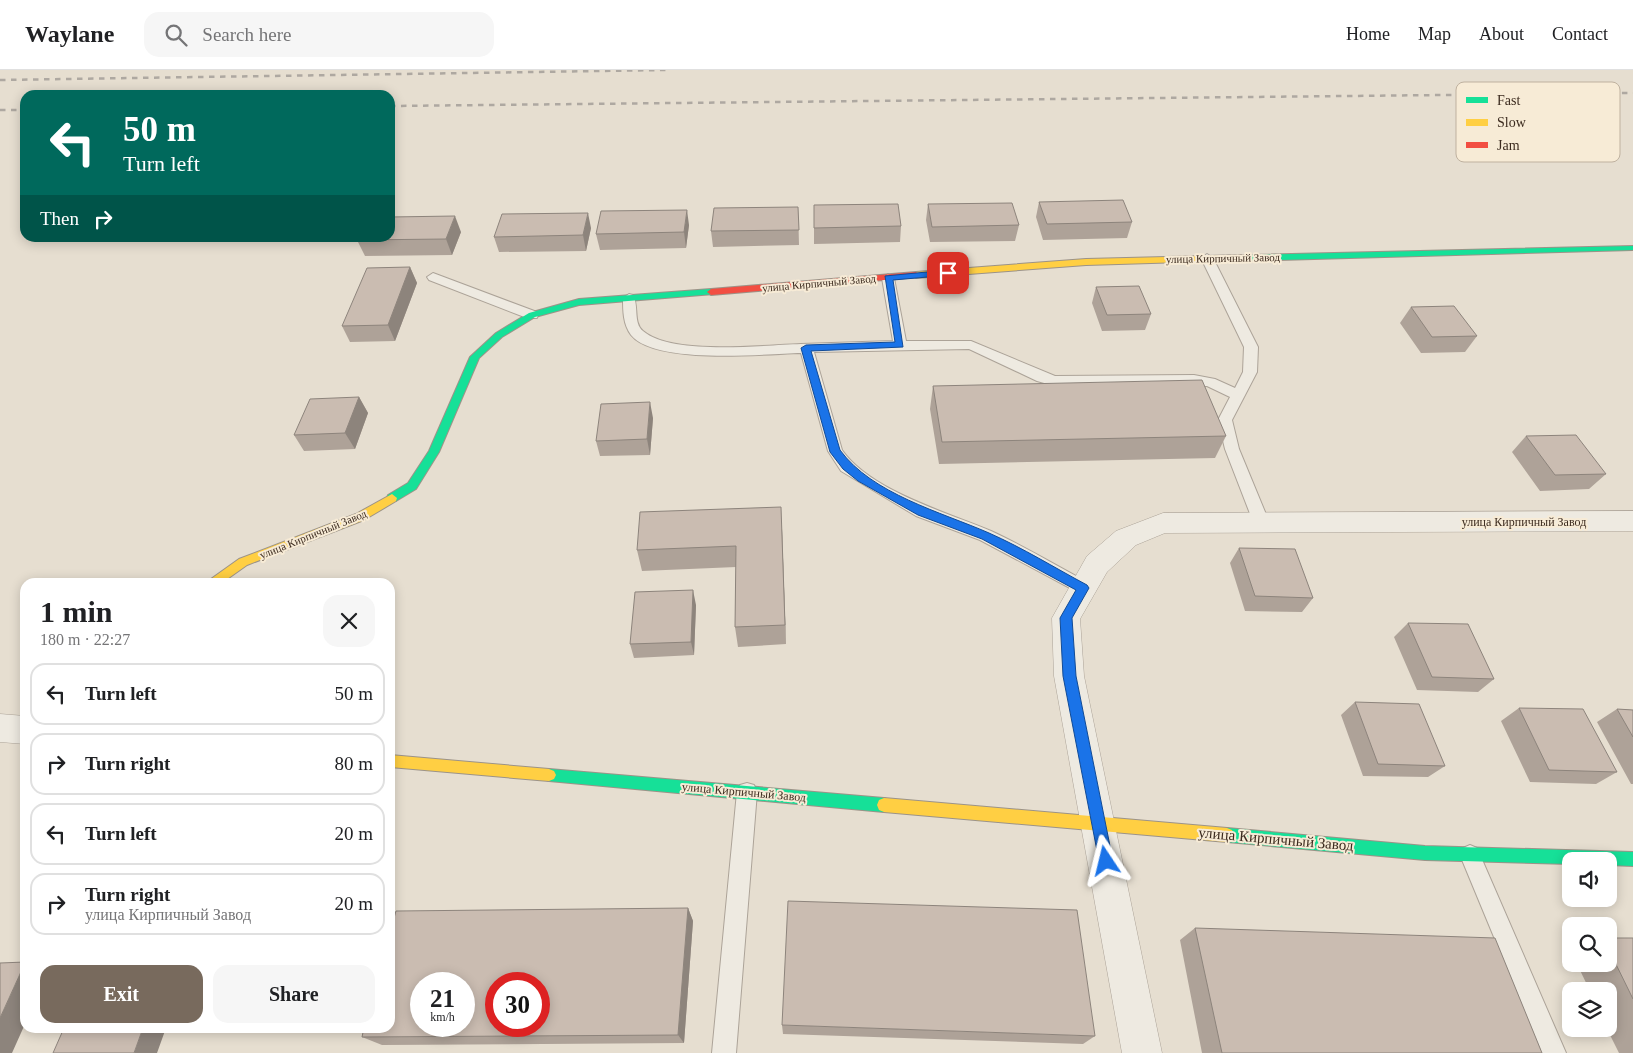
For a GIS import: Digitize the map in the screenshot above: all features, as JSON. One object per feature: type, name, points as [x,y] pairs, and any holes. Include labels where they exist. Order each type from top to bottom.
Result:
[{"type":"street","name":"улица Кирпичный Завод","points":[[221,578],[244,562],[360,516],[412,486],[434,452],[475,357],[499,335],[532,315],[579,302],[1086,262],[1633,248]]},
{"type":"street","name":"улица Кирпичный Завод","points":[[1142,1053],[1070,676],[1066,618],[1097,564],[1126,538],[1163,523],[1262,524],[1633,520]]},
{"type":"street","points":[[0,728],[20,730]]},
{"type":"street","name":"улица Кирпичный Завод","points":[[395,760],[1425,853],[1633,859]]},
{"type":"lane","points":[[1206,258],[1251,347],[1250,372],[1225,420],[1232,449],[1262,524]]},
{"type":"lane","points":[[432,277],[532,315]]},
{"type":"lane","points":[[888,278],[900,344]]},
{"type":"lane","points":[[628,298],[631,323],[638,334],[655,343],[682,350],[900,344],[971,346],[1042,378],[1055,381],[1194,380],[1210,382],[1237,394]]},
{"type":"lane","points":[[806,348],[835,452],[846,467],[922,512],[986,536],[1083,588]]},
{"type":"lane","points":[[724,1053],[747,792]]},
{"type":"lane","points":[[1470,854],[1554,1053]]},
{"type":"building","points":[[1123,200],[1132,222],[1047,224],[1039,202]]},
{"type":"building","points":[[1012,203],[1019,225],[932,227],[928,204]]},
{"type":"building","points":[[898,204],[901,226],[814,228],[814,205]]},
{"type":"building","points":[[798,207],[799,230],[711,231],[714,208]]},
{"type":"building","points":[[687,210],[684,232],[596,234],[601,211]]},
{"type":"building","points":[[588,213],[583,235],[494,237],[502,214]]},
{"type":"building","points":[[455,216],[446,239],[395,240],[395,217]]},
{"type":"building","points":[[410,267],[388,325],[342,326],[367,268]]},
{"type":"building","points":[[1139,286],[1151,314],[1107,315],[1096,287]]},
{"type":"building","points":[[1454,306],[1477,336],[1432,337],[1411,307]]},
{"type":"building","points":[[1202,380],[1226,436],[942,442],[933,386]]},
{"type":"building","points":[[359,397],[345,433],[294,435],[310,399]]},
{"type":"building","points":[[650,402],[647,439],[596,441],[601,404]]},
{"type":"building","points":[[1576,435],[1606,474],[1555,475],[1526,436]]},
{"type":"building","points":[[781,507],[785,625],[735,627],[736,546],[637,550],[640,512]]},
{"type":"building","points":[[1239,548],[1295,549],[1313,598],[1255,596]]},
{"type":"building","points":[[693,590],[691,642],[630,644],[635,592]]},
{"type":"building","points":[[1408,623],[1468,624],[1494,679],[1432,677]]},
{"type":"building","points":[[1355,702],[1419,704],[1445,766],[1378,764]]},
{"type":"building","points":[[1519,708],[1583,709],[1617,772],[1549,770]]},
{"type":"building","points":[[1617,709],[1633,710],[1633,737]]},
{"type":"building","points":[[788,901],[1077,910],[1095,1036],[782,1025]]},
{"type":"building","points":[[688,908],[678,1035],[550,1036],[550,972],[485,972],[485,1036],[475,1036],[475,972],[410,972],[410,1037],[362,1037],[363,1033],[395,1033],[396,911]]},
{"type":"building","points":[[1195,928],[1495,938],[1542,1053],[1222,1053]]},
{"type":"building","points":[[1617,938],[1633,938],[1633,999],[1617,966]]},
{"type":"building","points":[[20,962],[20,974],[0,1018],[0,963]]},
{"type":"building","points":[[62,1033],[141,1033],[134,1053],[53,1053]]},
{"type":"railway","points":[[0,80],[668,70]]},
{"type":"railway","points":[[1620,93],[1633,93]]},
{"type":"railway","points":[[395,106],[1456,95]]},
{"type":"railway","points":[[0,110],[20,110]]},
{"type":"traffic: fast","points":[[1246,258],[1633,248]]},
{"type":"traffic: fast","points":[[392,498],[412,486],[434,452],[475,357],[499,335],[532,315],[579,302],[711,292]]},
{"type":"traffic: fast","points":[[549,775],[884,805]]},
{"type":"traffic: fast","points":[[1227,835],[1425,853],[1633,859]]},
{"type":"traffic: slow","points":[[916,275],[1086,262],[1246,258]]},
{"type":"traffic: slow","points":[[221,578],[243,562],[360,517],[392,498]]},
{"type":"traffic: slow","points":[[395,761],[549,775]]},
{"type":"traffic: slow","points":[[884,805],[1227,835]]},
{"type":"traffic: jam","points":[[711,292],[916,275]]},
{"type":"route","points":[[948,273],[888,278],[900,344],[806,348],[835,452],[846,467],[922,512],[986,536],[1083,588],[1066,618],[1070,676],[1106,861]]}]
